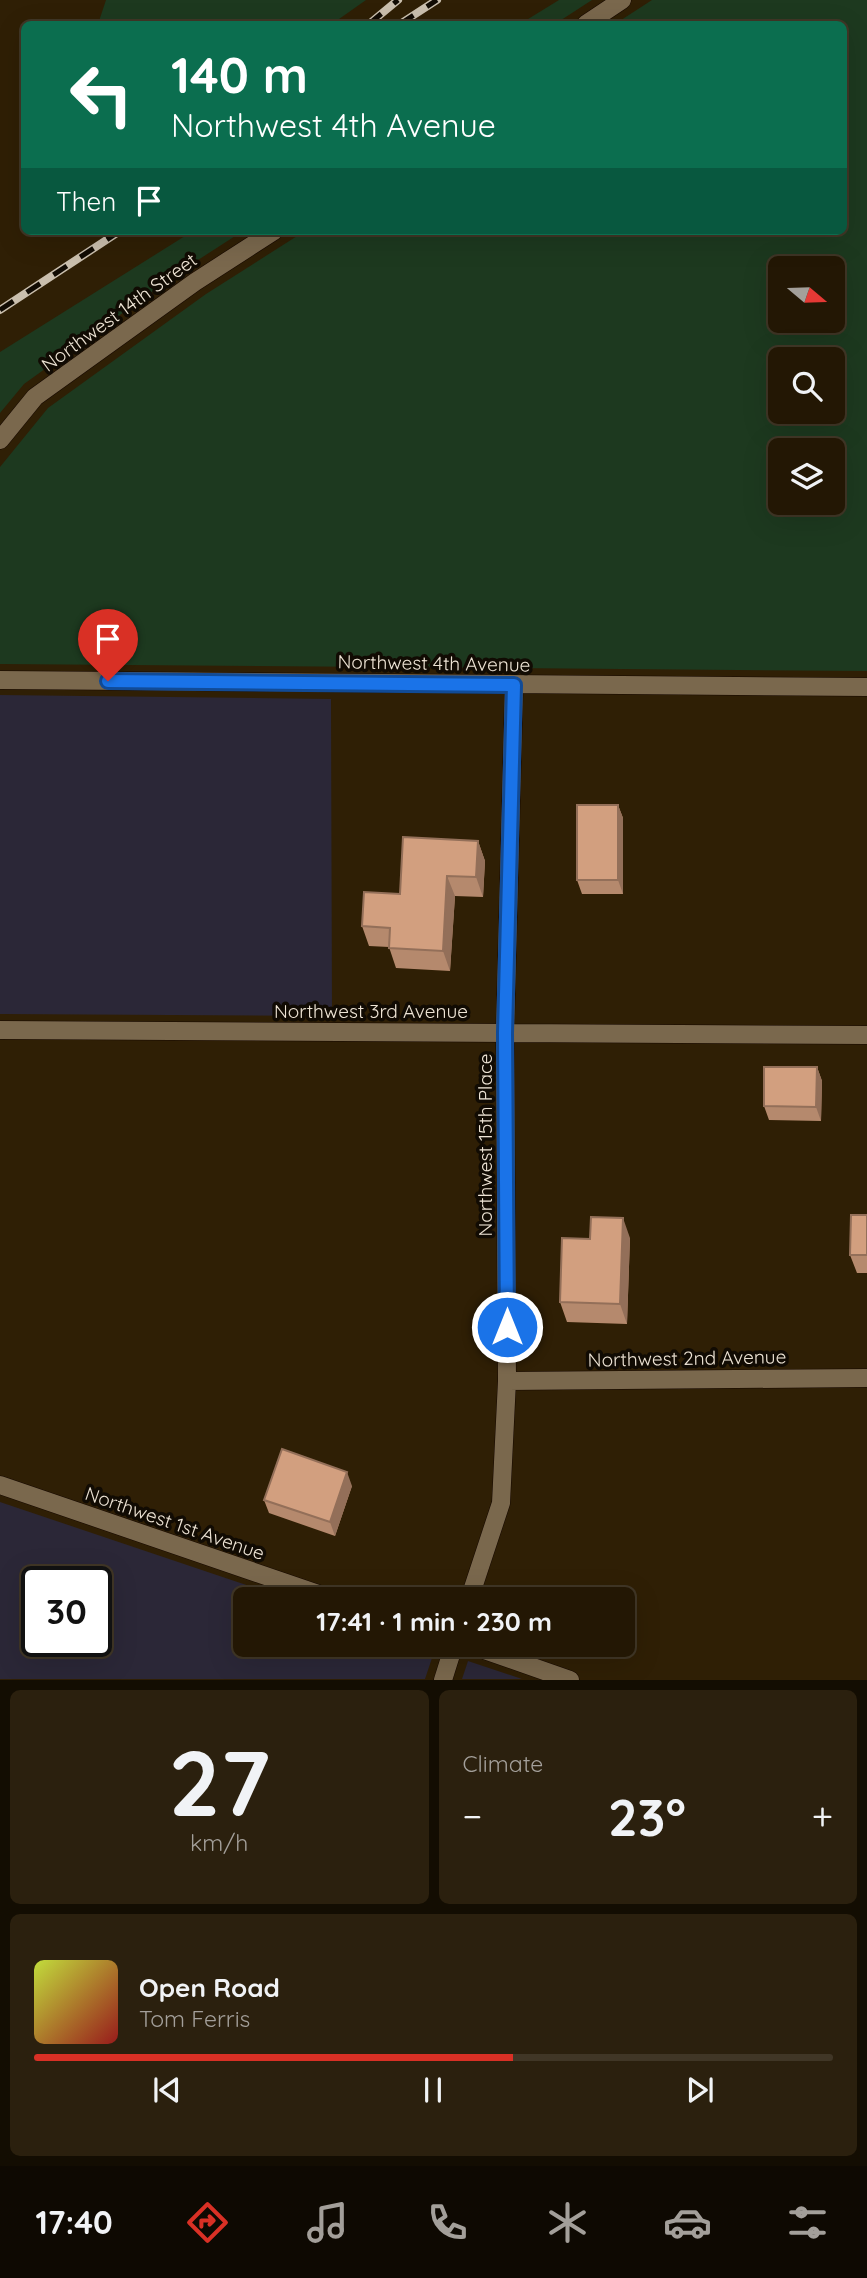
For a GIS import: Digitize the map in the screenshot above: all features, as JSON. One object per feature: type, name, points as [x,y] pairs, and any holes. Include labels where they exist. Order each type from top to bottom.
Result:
[{"type":"street","points":[[590,21],[622,0]]},
{"type":"street","name":"Northwest 14th Street","points":[[0,440],[35,397],[195,282],[268,235]]},
{"type":"street","name":"Northwest 4th Avenue","points":[[0,680],[867,687]]},
{"type":"street","name":"Northwest 15th Place","points":[[473,1587],[502,1503],[507,1381],[505,1033],[514,685]]},
{"type":"street","name":"Northwest 3rd Avenue","points":[[0,1030],[867,1035]]},
{"type":"street","name":"Northwest 2nd Avenue","points":[[507,1381],[867,1378]]},
{"type":"street","name":"Northwest 1st Avenue","points":[[0,1485],[298,1587]]},
{"type":"street","points":[[443,1679],[450,1657]]},
{"type":"street","points":[[505,1657],[570,1679]]},
{"type":"shaded area","points":[[0,695],[331,699],[332,1016],[0,1014]]},
{"type":"shaded area","points":[[0,1502],[252,1587],[233,1587],[233,1657],[432,1657],[425,1679],[0,1679]]},
{"type":"shaded area","points":[[468,1661],[522,1679],[462,1679]]},
{"type":"green space","points":[[106,0],[366,0],[336,21],[99,21]]},
{"type":"green space","points":[[559,0],[592,0],[560,21],[525,21]]},
{"type":"green space","points":[[652,0],[867,0],[867,671],[0,664],[0,467],[48,408],[206,294],[299,235],[847,235],[847,21],[620,21]]},
{"type":"green space","points":[[187,235],[237,235],[184,269],[24,384],[0,413],[0,352]]},
{"type":"building","points":[[577,805],[618,805],[618,880],[577,880]]},
{"type":"building","points":[[403,837],[478,841],[476,877],[447,876],[443,951],[389,948],[390,928],[362,926],[364,892],[400,894]]},
{"type":"building","points":[[764,1067],[817,1067],[816,1107],[764,1106]]},
{"type":"building","points":[[851,1215],[867,1215],[867,1255],[850,1255]]},
{"type":"building","points":[[591,1217],[623,1218],[620,1304],[560,1302],[562,1238],[590,1239]]},
{"type":"building","points":[[282,1449],[347,1472],[330,1522],[264,1500]]},
{"type":"railway","points":[[373,21],[398,0]]},
{"type":"railway","points":[[405,21],[437,0]]},
{"type":"railway","points":[[0,310],[114,235]]},
{"type":"route","points":[[108,681],[514,685],[505,1033],[507,1327]]}]
